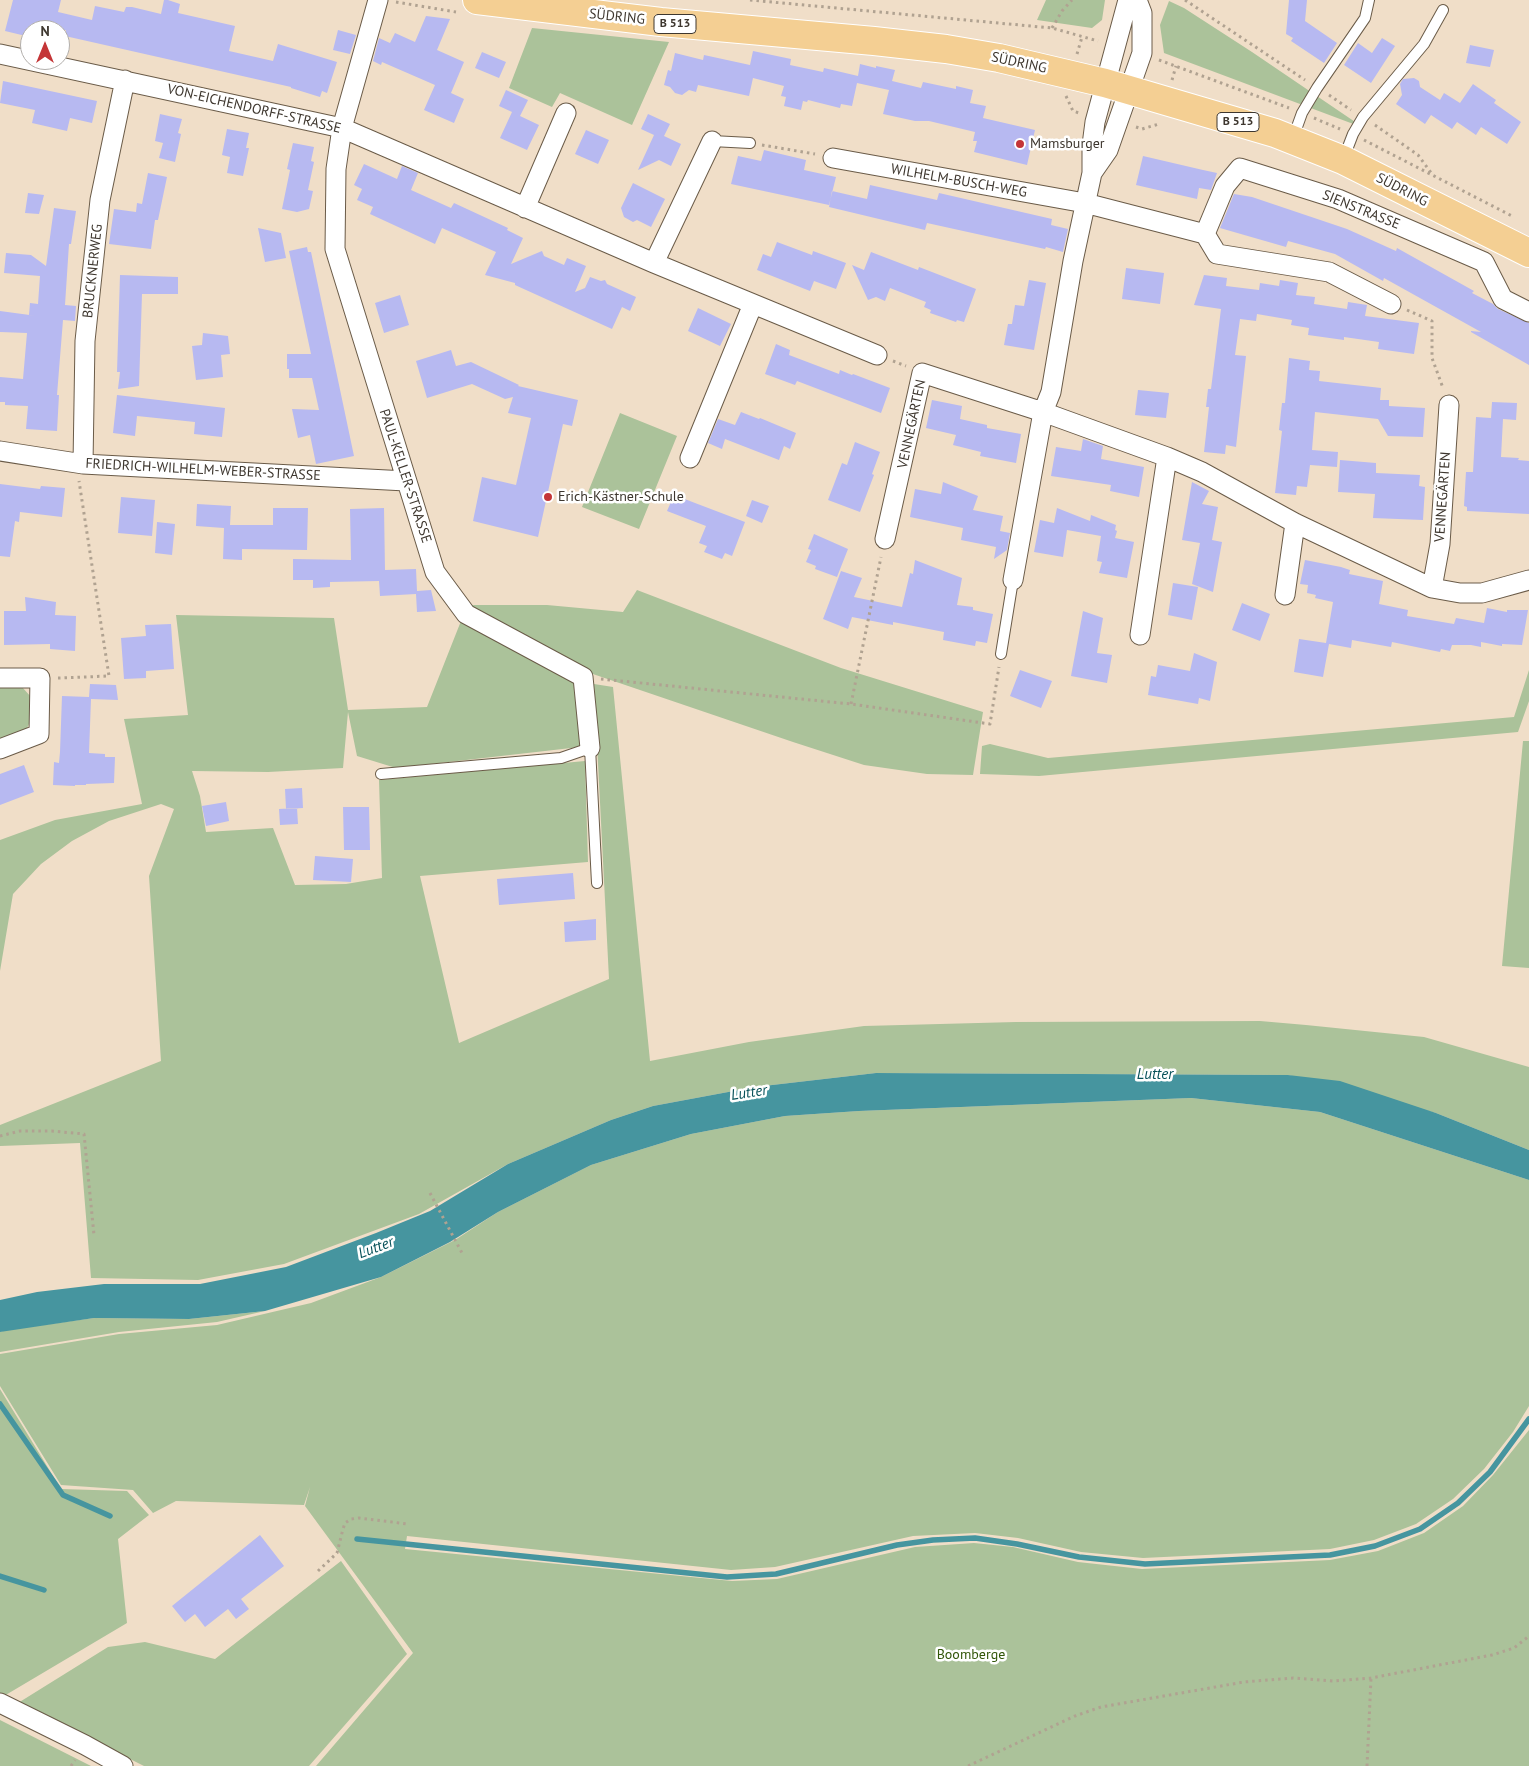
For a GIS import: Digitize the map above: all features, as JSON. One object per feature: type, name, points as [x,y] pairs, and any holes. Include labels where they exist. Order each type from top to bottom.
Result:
[{"type":"main road","name":"SÜDRING","points":[[477,0],[661,22],[874,41],[946,50],[999,58],[1118,86],[1275,133],[1343,160],[1529,253]]},
{"type":"street","name":"PAUL-KELLER-STRASSE","points":[[378,0],[342,128],[336,169],[335,249],[435,572],[466,614],[584,678]]},
{"type":"street","points":[[1092,173],[1108,150],[1118,86],[1116,46],[1128,0]]},
{"type":"street","points":[[1013,580],[1043,412],[1051,392],[1073,260],[1092,173],[1092,145],[1095,122],[1142,53],[1142,13],[1137,0]]},
{"type":"street","name":"VON-EICHENDORFF-STRASSE","points":[[0,54],[342,128],[654,264],[877,355]]},
{"type":"street","name":"BRUCKNERWEG","points":[[83,464],[85,341],[100,200],[125,80]]},
{"type":"street","points":[[525,208],[566,113]]},
{"type":"street","points":[[654,264],[712,141]]},
{"type":"street","name":"WILHELM-BUSCH-WEG","points":[[833,158],[1084,204]]},
{"type":"street","name":"SIENSTRASSE","points":[[1205,234],[1226,186],[1240,168],[1338,199],[1484,262],[1503,298],[1529,312]]},
{"type":"street","points":[[1084,204],[1205,234],[1217,254],[1329,272],[1391,304]]},
{"type":"street","points":[[690,458],[753,304]]},
{"type":"street","name":"VENNEGÄRTEN","points":[[885,540],[922,373],[1043,412],[1167,457],[1202,472],[1295,523],[1432,588],[1460,593],[1482,593],[1529,580]]},
{"type":"street","name":"VENNEGÄRTEN","points":[[1432,588],[1440,544],[1449,405]]},
{"type":"street","name":"FRIEDRICH-WILHELM-WEBER-STRASSE","points":[[0,451],[83,464],[406,482]]},
{"type":"street","points":[[1140,635],[1167,457]]},
{"type":"street","points":[[1285,595],[1295,523]]},
{"type":"street","points":[[0,678],[40,678],[39,734],[0,749]]},
{"type":"street","points":[[584,678],[590,748]]},
{"type":"street","points":[[0,1703],[123,1766]]},
{"type":"lane","points":[[1292,140],[1302,113],[1365,18],[1368,0]]},
{"type":"lane","points":[[1343,160],[1353,134],[1363,117],[1424,44],[1443,10]]},
{"type":"lane","points":[[712,141],[750,142]]},
{"type":"lane","points":[[1002,654],[1013,580]]},
{"type":"lane","points":[[381,774],[561,758],[590,748],[597,883]]},
{"type":"path","points":[[752,0],[1052,28],[1116,46]]},
{"type":"path","points":[[1052,28],[1072,0]]},
{"type":"path","points":[[1142,53],[1353,134],[1520,220]]},
{"type":"path","points":[[750,142],[833,158]]},
{"type":"path","points":[[1391,304],[1432,322],[1432,358],[1449,405]]},
{"type":"path","points":[[877,355],[922,373]]},
{"type":"path","points":[[40,678],[109,676],[79,480],[83,464]]},
{"type":"path","points":[[851,704],[885,540]]},
{"type":"path","points":[[584,678],[851,704],[990,724],[1002,654]]},
{"type":"path","points":[[0,1136],[20,1131],[84,1134],[94,1235]]},
{"type":"path","points":[[430,1193],[462,1253]]},
{"type":"path","points":[[318,1571],[337,1553],[345,1523],[359,1518],[408,1524]]},
{"type":"path","points":[[968,1766],[1075,1716],[1101,1707],[1244,1682],[1293,1678],[1333,1681],[1372,1678],[1492,1655],[1514,1648],[1529,1636]]},
{"type":"path","points":[[1367,1766],[1372,1678]]},
{"type":"green space","points":[[1046,0],[1105,0],[1102,20],[1092,28],[1037,20]]},
{"type":"green space","points":[[1169,1],[1184,8],[1252,52],[1364,128],[1164,53],[1160,25]]},
{"type":"green space","points":[[532,28],[669,42],[632,125],[560,93],[552,107],[509,88]]},
{"type":"green space","points":[[620,413],[677,436],[639,529],[582,507]]},
{"type":"green space","points":[[637,590],[841,668],[983,712],[973,775],[927,774],[864,765],[793,742],[587,672],[465,605],[547,605],[623,612]]},
{"type":"green space","points":[[176,615],[334,618],[348,710],[427,707],[461,621],[574,679],[580,747],[396,768],[357,756],[348,712],[343,768],[268,772],[192,771],[200,796],[206,832],[273,828],[295,885],[346,884],[382,878],[379,780],[585,761],[588,862],[420,876],[459,1043],[609,979],[594,684],[613,687],[650,1061],[749,1042],[864,1026],[1016,1022],[1260,1021],[1306,1025],[1424,1037],[1529,1067],[1529,1150],[1436,1113],[1288,1075],[876,1073],[755,1087],[653,1106],[611,1120],[508,1164],[419,1214],[284,1264],[198,1280],[91,1278],[80,1143],[0,1146],[0,1125],[161,1061],[149,876],[174,809],[161,804],[109,821],[72,841],[41,864],[13,894],[0,971],[0,840],[55,820],[142,804],[124,719],[188,715]]},
{"type":"green space","points":[[1529,670],[1529,701],[1518,732],[1039,776],[980,774],[982,746],[990,744],[1048,758],[1514,717]]},
{"type":"green space","points":[[0,686],[22,687],[31,697],[31,720],[24,734],[0,739]]},
{"type":"green space","points":[[1523,741],[1529,741],[1529,968],[1502,966]]},
{"type":"green space","name":"Boomberge","points":[[1191,1098],[1320,1112],[1529,1180],[1529,1406],[1513,1432],[1484,1469],[1453,1499],[1416,1524],[1374,1540],[1330,1549],[1143,1558],[1081,1552],[1018,1538],[975,1533],[913,1536],[775,1567],[731,1570],[407,1536],[405,1549],[732,1581],[777,1579],[915,1547],[974,1543],[1013,1547],[1078,1562],[1142,1569],[1330,1560],[1378,1551],[1424,1533],[1463,1506],[1493,1475],[1529,1430],[1529,1766],[316,1766],[413,1653],[305,1506],[310,1487],[304,1505],[176,1501],[153,1513],[133,1490],[61,1485],[0,1386],[0,1354],[119,1334],[217,1325],[311,1303],[381,1277],[455,1240],[498,1212],[591,1165],[691,1134],[785,1116],[859,1111]]},
{"type":"green space","points":[[265,1311],[217,1322],[119,1332],[0,1352],[0,1332],[6,1330],[94,1318],[189,1319]]},
{"type":"green space","points":[[0,1389],[61,1489],[127,1491],[149,1515],[118,1539],[127,1623],[4,1696],[0,1693]]},
{"type":"green space","points":[[341,1561],[407,1654],[309,1766],[144,1766],[18,1703],[108,1647],[145,1642],[215,1659]]},
{"type":"green space","points":[[0,1720],[91,1766],[0,1766]]},
{"type":"water","name":"Lutter","points":[[876,1073],[1288,1075],[1340,1081],[1436,1113],[1529,1150],[1529,1180],[1320,1112],[1191,1098],[859,1111],[785,1116],[691,1134],[591,1165],[498,1212],[450,1242],[381,1277],[265,1311],[189,1319],[94,1318],[0,1332],[0,1300],[37,1292],[104,1284],[200,1284],[286,1267],[430,1211],[508,1164],[611,1120],[653,1106],[755,1087]]},
{"type":"building","points":[[13,0],[61,0],[58,12],[92,20],[95,6],[124,12],[126,7],[132,7],[161,14],[164,0],[168,0],[180,4],[178,13],[235,26],[229,51],[273,61],[278,44],[337,62],[327,93],[322,91],[320,97],[291,87],[70,37],[70,20],[20,20],[20,35],[5,31]]},
{"type":"building","points":[[1289,0],[1307,0],[1305,21],[1337,43],[1324,63],[1291,41],[1293,38],[1286,34]]},
{"type":"building","points":[[426,16],[450,19],[437,50],[464,62],[451,93],[464,99],[454,123],[424,110],[435,85],[382,62],[381,65],[373,61],[379,38],[390,43],[395,33],[415,42]]},
{"type":"building","points":[[338,30],[356,35],[350,54],[333,50]]},
{"type":"building","points":[[1382,38],[1395,46],[1371,83],[1344,65],[1358,43],[1372,53]]},
{"type":"building","points":[[1470,45],[1494,50],[1490,67],[1466,63]]},
{"type":"building","points":[[753,51],[791,59],[790,65],[823,72],[824,68],[858,76],[860,64],[895,70],[892,81],[921,88],[923,82],[956,89],[956,86],[973,90],[970,103],[986,106],[983,118],[1035,130],[1027,165],[974,152],[977,141],[973,141],[975,132],[929,121],[915,121],[883,114],[889,90],[857,83],[852,106],[841,104],[840,108],[808,100],[807,102],[803,101],[801,110],[784,106],[786,97],[781,96],[784,86],[753,78],[749,96],[698,85],[696,92],[689,90],[682,95],[675,93],[670,87],[664,85],[668,70],[671,71],[675,53],[703,60],[704,55],[750,65]]},
{"type":"building","points":[[482,52],[506,62],[499,78],[475,68]]},
{"type":"building","points":[[1414,78],[1419,81],[1420,87],[1440,100],[1444,93],[1460,103],[1473,84],[1496,100],[1494,103],[1521,122],[1507,144],[1481,127],[1476,135],[1457,122],[1452,129],[1431,115],[1425,124],[1396,104],[1402,95],[1400,84],[1403,79]]},
{"type":"building","points":[[3,81],[97,101],[92,123],[70,118],[67,131],[32,123],[35,110],[0,103]]},
{"type":"building","points":[[506,90],[528,100],[520,116],[539,125],[527,150],[500,138],[512,112],[499,106]]},
{"type":"building","points":[[160,114],[182,119],[178,133],[181,134],[175,162],[159,158],[163,143],[155,141]]},
{"type":"building","points":[[648,114],[670,124],[664,136],[681,144],[671,166],[659,160],[638,170],[654,135],[641,129]]},
{"type":"building","points":[[227,129],[249,133],[246,148],[249,148],[243,176],[227,173],[230,157],[222,155]]},
{"type":"building","points":[[586,130],[609,140],[598,164],[575,154]]},
{"type":"building","points":[[293,143],[314,147],[311,161],[314,162],[308,190],[313,191],[309,209],[297,212],[282,209],[290,170],[287,169]]},
{"type":"building","points":[[764,150],[806,160],[804,170],[836,177],[829,205],[731,184],[738,156],[761,161]]},
{"type":"building","points":[[1143,156],[1217,173],[1211,190],[1199,188],[1197,199],[1136,185]]},
{"type":"building","points":[[364,164],[397,179],[402,166],[418,173],[411,190],[451,208],[454,203],[508,228],[507,230],[523,238],[511,264],[542,251],[544,256],[564,265],[567,258],[586,266],[575,292],[585,288],[590,277],[601,281],[605,280],[607,284],[636,297],[630,311],[622,307],[612,329],[515,285],[515,283],[485,275],[496,252],[442,228],[435,244],[370,214],[373,207],[357,200],[362,189],[354,185]]},
{"type":"building","points":[[148,173],[167,177],[158,220],[155,220],[151,249],[109,244],[114,209],[136,212],[137,203],[142,204]]},
{"type":"building","points":[[633,183],[665,199],[651,227],[637,220],[633,222],[624,217],[621,208]]},
{"type":"building","points":[[870,185],[937,200],[939,193],[1052,219],[1051,225],[1068,229],[1063,252],[927,223],[925,230],[829,207],[832,191],[867,199]]},
{"type":"building","points":[[28,193],[44,195],[39,214],[25,213]]},
{"type":"building","points":[[1234,194],[1252,197],[1347,229],[1396,251],[1397,248],[1474,291],[1472,293],[1493,304],[1498,309],[1529,323],[1529,365],[1471,331],[1481,332],[1384,278],[1383,281],[1335,254],[1288,241],[1286,247],[1220,228]]},
{"type":"building","points":[[54,208],[76,211],[71,244],[69,244],[65,305],[76,306],[75,321],[63,320],[57,395],[59,395],[57,431],[26,429],[28,406],[5,405],[5,402],[0,402],[0,377],[23,379],[27,333],[0,332],[0,311],[29,315],[30,303],[38,304],[40,276],[4,273],[6,253],[31,255],[46,266]]},
{"type":"building","points":[[258,228],[281,233],[286,258],[265,262]]},
{"type":"building","points":[[777,242],[812,255],[813,251],[846,263],[836,289],[814,281],[810,291],[757,270],[763,254],[771,257]]},
{"type":"building","points":[[307,247],[308,252],[311,252],[354,456],[316,464],[310,435],[298,438],[292,409],[319,410],[312,378],[289,378],[289,369],[287,369],[287,354],[311,354],[289,251]]},
{"type":"building","points":[[871,252],[918,270],[919,267],[976,289],[964,322],[957,320],[956,322],[930,313],[931,310],[924,307],[926,302],[890,288],[885,301],[876,297],[868,300],[852,265],[864,270]]},
{"type":"building","points":[[1126,268],[1164,273],[1160,304],[1122,299]]},
{"type":"building","points":[[120,275],[178,277],[178,294],[142,294],[139,386],[118,389],[120,372],[117,372]]},
{"type":"building","points":[[1204,275],[1227,278],[1226,286],[1259,290],[1260,283],[1279,286],[1280,280],[1298,283],[1296,295],[1315,297],[1314,304],[1347,309],[1348,302],[1367,305],[1365,316],[1419,323],[1414,354],[1378,349],[1379,342],[1344,337],[1344,340],[1308,335],[1309,328],[1291,325],[1292,320],[1257,314],[1256,321],[1240,319],[1235,355],[1246,356],[1236,447],[1226,445],[1225,454],[1204,452],[1209,407],[1206,407],[1208,389],[1211,389],[1221,309],[1194,305]]},
{"type":"building","points":[[1029,280],[1046,283],[1034,350],[1004,345],[1008,324],[1012,324],[1015,305],[1024,306]]},
{"type":"building","points":[[400,295],[409,325],[384,333],[375,303]]},
{"type":"building","points":[[698,308],[731,324],[720,346],[688,331]]},
{"type":"building","points":[[203,333],[228,336],[230,354],[221,355],[223,377],[196,380],[192,346],[202,345]]},
{"type":"building","points":[[776,344],[790,350],[789,355],[839,374],[840,370],[890,388],[881,413],[797,381],[795,385],[765,374]]},
{"type":"building","points":[[451,350],[456,366],[471,362],[518,386],[578,400],[572,426],[563,424],[538,537],[473,521],[482,477],[516,485],[531,418],[508,413],[513,397],[505,399],[472,384],[427,398],[416,361]]},
{"type":"building","points":[[1289,358],[1310,361],[1309,370],[1320,371],[1319,381],[1381,388],[1380,400],[1389,400],[1389,406],[1425,408],[1423,437],[1388,436],[1378,419],[1315,412],[1312,450],[1338,452],[1337,467],[1310,465],[1307,487],[1297,486],[1296,495],[1275,493],[1282,431],[1279,430],[1282,403],[1285,403]]},
{"type":"building","points":[[1138,390],[1169,393],[1166,418],[1135,415]]},
{"type":"building","points":[[117,395],[225,408],[222,437],[194,434],[195,422],[137,416],[135,436],[113,433]]},
{"type":"building","points":[[932,400],[962,406],[960,419],[987,425],[987,428],[1021,434],[1016,463],[980,456],[981,452],[953,445],[956,435],[926,428]]},
{"type":"building","points":[[1492,402],[1517,403],[1516,420],[1503,419],[1501,457],[1519,458],[1518,460],[1529,461],[1529,514],[1467,511],[1467,507],[1464,506],[1466,472],[1473,472],[1476,417],[1491,418]]},
{"type":"building","points":[[741,412],[796,433],[790,449],[784,446],[779,460],[725,439],[722,449],[708,443],[718,419],[735,425]]},
{"type":"building","points":[[1083,439],[1103,446],[1101,459],[1144,467],[1139,497],[1110,491],[1111,485],[1051,476],[1056,447],[1081,451]]},
{"type":"building","points":[[855,442],[880,452],[872,474],[874,475],[860,512],[828,500],[842,463],[847,465]]},
{"type":"building","points":[[1340,460],[1376,463],[1376,473],[1420,475],[1419,486],[1425,487],[1423,520],[1373,518],[1375,494],[1338,492]]},
{"type":"building","points":[[943,482],[978,496],[973,510],[1003,516],[1000,531],[1010,533],[1007,550],[994,559],[996,547],[961,540],[963,528],[910,517],[915,489],[941,494]]},
{"type":"building","points":[[1192,482],[1209,491],[1202,504],[1218,507],[1212,540],[1222,542],[1213,592],[1192,584],[1200,543],[1182,540]]},
{"type":"building","points":[[0,484],[40,489],[41,486],[65,488],[62,517],[20,512],[19,522],[15,521],[10,557],[0,556]]},
{"type":"building","points":[[674,495],[745,522],[732,556],[725,553],[722,559],[704,552],[707,546],[699,543],[706,526],[667,511]]},
{"type":"building","points":[[121,497],[155,500],[152,536],[118,533]]},
{"type":"building","points":[[752,500],[769,506],[762,523],[746,516]]},
{"type":"building","points":[[197,504],[231,506],[230,525],[273,525],[273,508],[308,508],[307,550],[242,549],[242,560],[223,559],[224,528],[196,526]]},
{"type":"building","points":[[384,508],[385,570],[416,569],[417,591],[431,590],[436,611],[417,612],[416,594],[380,596],[379,581],[330,582],[330,587],[313,588],[313,580],[293,580],[293,559],[351,560],[350,509]]},
{"type":"building","points":[[1057,508],[1090,521],[1091,515],[1116,525],[1115,538],[1134,542],[1127,578],[1099,573],[1102,562],[1097,561],[1101,536],[1067,530],[1063,557],[1034,552],[1040,520],[1054,523]]},
{"type":"building","points":[[157,522],[175,524],[172,555],[155,553]]},
{"type":"building","points":[[814,534],[848,549],[837,577],[815,569],[816,566],[806,562],[811,550],[808,549]]},
{"type":"building","points":[[915,560],[962,578],[957,605],[973,607],[973,610],[993,614],[987,643],[976,641],[975,646],[943,640],[944,632],[893,622],[893,625],[852,617],[848,629],[823,619],[841,571],[862,578],[854,597],[902,607],[910,573],[913,574]]},
{"type":"building","points":[[1305,560],[1341,567],[1350,570],[1349,574],[1383,581],[1379,604],[1408,610],[1407,616],[1454,624],[1456,618],[1484,623],[1487,608],[1507,612],[1507,610],[1528,610],[1522,645],[1502,644],[1502,646],[1481,642],[1481,647],[1452,645],[1450,651],[1441,649],[1440,652],[1392,642],[1391,647],[1352,640],[1351,648],[1329,644],[1323,677],[1294,672],[1299,639],[1326,643],[1333,602],[1315,598],[1316,595],[1307,593],[1308,585],[1300,584]]},
{"type":"building","points":[[1173,583],[1198,587],[1192,620],[1168,615]]},
{"type":"building","points":[[25,597],[56,602],[55,615],[76,616],[75,651],[50,649],[50,644],[4,645],[4,611],[26,611]]},
{"type":"building","points":[[1242,603],[1270,614],[1260,641],[1232,630]]},
{"type":"building","points":[[1083,611],[1103,618],[1097,653],[1112,655],[1107,683],[1071,676]]},
{"type":"building","points":[[171,624],[174,669],[146,671],[146,678],[124,679],[121,638],[146,636],[145,625]]},
{"type":"building","points":[[1194,653],[1217,662],[1210,701],[1199,698],[1198,704],[1148,695],[1151,676],[1156,677],[1158,665],[1190,671]]},
{"type":"building","points":[[1020,670],[1052,681],[1041,708],[1010,696]]},
{"type":"building","points":[[90,684],[116,685],[118,700],[91,699],[89,753],[105,754],[105,757],[115,757],[114,783],[75,786],[53,785],[54,762],[59,763],[62,696],[89,697]]},
{"type":"building","points":[[24,765],[34,792],[0,805],[0,774]]},
{"type":"building","points":[[302,788],[303,808],[286,809],[285,789]]},
{"type":"building","points":[[226,802],[229,821],[206,826],[202,806]]},
{"type":"building","points":[[343,807],[369,807],[370,850],[344,850]]},
{"type":"building","points":[[297,808],[298,824],[280,825],[279,809]]},
{"type":"building","points":[[315,856],[353,859],[351,882],[313,880]]},
{"type":"building","points":[[573,873],[575,899],[499,905],[497,879]]},
{"type":"building","points":[[596,919],[596,940],[565,942],[564,922]]},
{"type":"building","points":[[260,1535],[284,1566],[241,1599],[249,1609],[236,1619],[228,1609],[205,1627],[195,1614],[185,1622],[172,1606]]},
{"type":"waterway","points":[[0,1404],[63,1495],[110,1516]]},
{"type":"waterway","points":[[357,1539],[727,1577],[776,1574],[897,1545],[933,1540],[975,1538],[1017,1544],[1079,1557],[1145,1564],[1330,1555],[1375,1546],[1420,1529],[1458,1503],[1490,1472],[1529,1419]]},
{"type":"waterway","points":[[0,1576],[44,1590]]},
{"type":"place","name":"Mamsburger","points":[[1020,144]]},
{"type":"place","name":"Erich-Kästner-Schule","points":[[548,497]]}]
